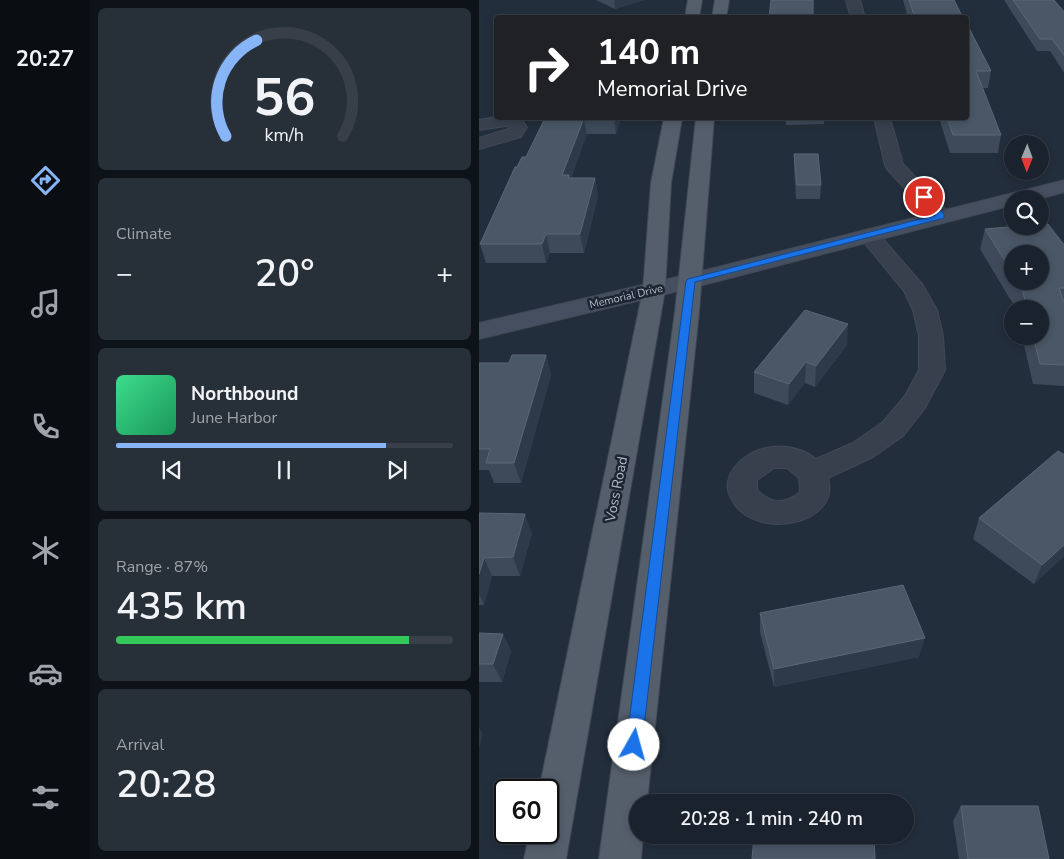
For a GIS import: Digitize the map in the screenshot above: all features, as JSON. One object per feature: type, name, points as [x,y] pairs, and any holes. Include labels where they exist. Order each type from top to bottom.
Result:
[{"type":"main road","points":[[692,15],[695,0]]},
{"type":"main road","points":[[720,15],[722,0]]},
{"type":"main road","name":"Voss Road","points":[[545,859],[654,290],[661,182],[673,120]]},
{"type":"main road","points":[[620,859],[691,281],[705,120]]},
{"type":"street","points":[[853,0],[857,15]]},
{"type":"street","points":[[883,120],[894,166],[941,216]]},
{"type":"street","points":[[479,125],[506,121],[515,123],[518,127],[515,133],[479,144]]},
{"type":"street","name":"Memorial Drive","points":[[479,331],[691,281],[1064,186]]},
{"type":"street","points":[[812,473],[863,450],[893,429],[916,401],[932,370],[931,336],[925,310],[914,289],[869,235]]},
{"type":"building","points":[[771,0],[813,0],[813,15],[769,15]]},
{"type":"building","points":[[909,0],[954,0],[962,15],[914,15]]},
{"type":"building","points":[[1013,0],[1054,0],[1065,13],[1065,57],[1052,39],[1040,39]]},
{"type":"building","points":[[969,28],[991,71],[976,71],[1001,135],[953,135],[948,120],[969,120]]},
{"type":"building","points":[[544,120],[583,120],[562,175],[569,175],[568,178],[595,178],[580,234],[546,234],[542,244],[480,244],[515,167],[517,167],[522,157],[526,157]]},
{"type":"building","points":[[794,154],[818,154],[821,185],[797,185]]},
{"type":"building","points":[[1049,225],[1065,246],[1065,288],[1059,288],[1065,305],[1065,365],[1040,364],[1035,345],[1049,345],[1049,300],[1025,300],[1022,290],[1049,290],[1049,245],[1004,245],[1004,260],[985,229],[1004,227],[1004,235],[1049,235]]},
{"type":"building","points":[[805,310],[848,324],[816,366],[806,362],[789,384],[754,372]]},
{"type":"building","points":[[512,355],[546,355],[514,463],[486,463],[490,449],[479,449],[479,363],[509,363]]},
{"type":"building","points":[[1058,451],[1065,455],[1065,544],[1042,565],[979,518]]},
{"type":"building","points":[[479,513],[525,514],[513,557],[484,558],[479,574]]},
{"type":"building","points":[[903,585],[925,638],[774,669],[760,613]]},
{"type":"building","points":[[479,633],[503,634],[493,664],[479,664]]},
{"type":"building","points":[[961,806],[1038,806],[1049,859],[968,859]]},
{"type":"building","points":[[753,844],[874,844],[875,859],[752,859]]},
{"type":"route","points":[[634,745],[691,281],[941,216],[924,197]]}]
